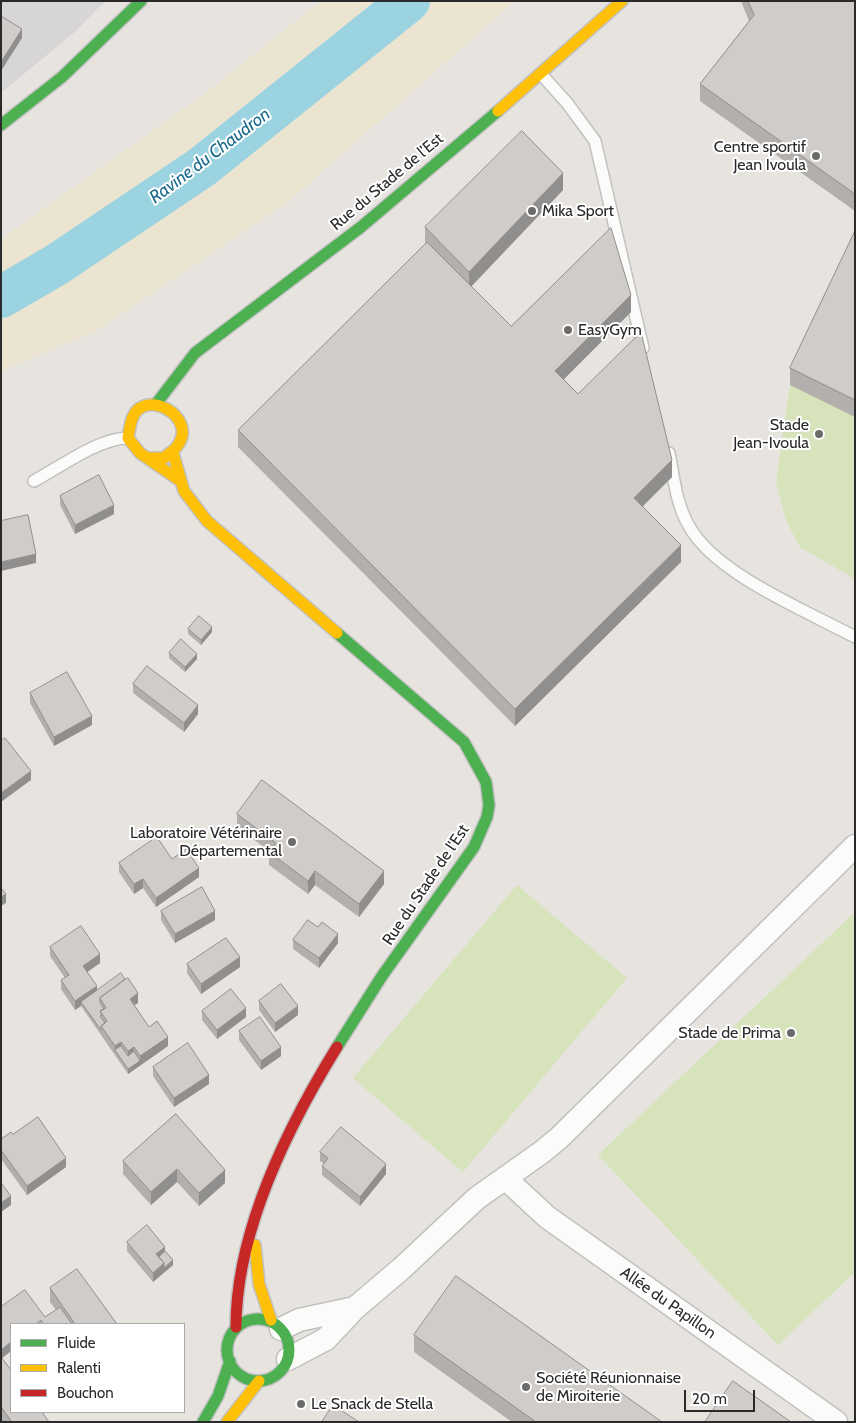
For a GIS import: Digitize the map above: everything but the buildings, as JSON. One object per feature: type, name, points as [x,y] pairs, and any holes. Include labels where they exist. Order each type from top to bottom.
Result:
[{"type":"street","points":[[1,125],[62,77],[141,1]]},
{"type":"street","name":"Rue du Stade de l'Est","points":[[180,480],[140,453],[128,438],[130,419],[140,408],[156,404],[172,384],[180,368],[194,353],[361,227],[541,74],[622,1]]},
{"type":"street","points":[[172,384],[174,412]]},
{"type":"street","points":[[148,458],[164,458],[173,453],[180,444],[183,432],[182,421],[174,412],[165,405],[156,404]]},
{"type":"street","name":"Rue du Stade de l'Est","points":[[173,453],[184,491],[207,520],[464,742],[482,770],[491,802],[486,825],[474,847],[358,1014],[319,1073],[297,1114],[277,1160],[253,1226],[238,1284],[236,1327]]},
{"type":"street","points":[[288,1359],[326,1339],[355,1308],[401,1269],[477,1198],[559,1138],[855,846]]},
{"type":"street","name":"Allée du Papillon","points":[[506,1178],[546,1217],[836,1422]]},
{"type":"street","name":"Rue du Stade de l'Est","points":[[253,1226],[259,1284],[276,1325]]},
{"type":"street","points":[[276,1325],[288,1342],[288,1359],[282,1370],[272,1378],[259,1381],[247,1379],[236,1371],[227,1351],[236,1327],[254,1318],[276,1325],[355,1308]]},
{"type":"street","points":[[203,1422],[218,1396],[230,1361]]},
{"type":"street","points":[[227,1422],[259,1381]]},
{"type":"lane","points":[[541,74],[567,102],[595,141],[613,226],[648,363]]},
{"type":"lane","points":[[34,481],[102,443],[118,438],[128,438]]},
{"type":"lane","points":[[666,440],[680,507],[689,526],[703,547],[753,583],[855,637]]},
{"type":"shaded area","points":[[1,1],[105,1],[76,31],[1,93]]},
{"type":"sand","points":[[321,1],[515,1],[288,202],[96,331],[1,371],[1,239],[211,89]]},
{"type":"green space","name":"Stade Jean-Ivoula","points":[[855,248],[855,579],[800,547],[786,521],[776,482],[790,385]]},
{"type":"green space","points":[[517,885],[627,978],[463,1172],[353,1078]]},
{"type":"green space","name":"Stade de Prima","points":[[855,912],[855,1272],[778,1345],[598,1155]]},
{"type":"waterway","name":"Ravine du Chaudron","points":[[1,297],[56,265],[202,167],[409,1]]},
{"type":"traffic: fast","points":[[1,125],[62,77],[141,1]]},
{"type":"traffic: fast","points":[[156,404],[195,353],[361,227],[498,111]]},
{"type":"traffic: fast","points":[[337,633],[464,742],[486,782],[489,805],[487,817],[474,847],[382,976],[337,1047]]},
{"type":"traffic: fast","points":[[258,1319],[275,1324],[280,1328],[284,1333],[289,1350],[284,1367],[280,1372],[275,1376],[258,1381],[241,1376],[236,1372],[232,1367],[227,1350],[232,1333],[236,1328],[241,1324],[258,1319]]},
{"type":"traffic: fast","points":[[203,1422],[218,1396],[230,1361]]},
{"type":"traffic: slow","points":[[498,111],[622,1]]},
{"type":"traffic: slow","points":[[148,458],[164,458],[177,447],[182,434],[181,424],[175,416],[167,409],[157,405],[147,405],[138,409],[132,419],[128,438],[140,453],[179,480]]},
{"type":"traffic: slow","points":[[173,453],[184,491],[207,521],[337,633]]},
{"type":"traffic: slow","points":[[255,1245],[259,1284],[271,1320]]},
{"type":"traffic: slow","points":[[227,1422],[259,1381]]},
{"type":"traffic: jam","points":[[236,1327],[238,1291],[245,1254],[268,1181],[300,1111],[337,1047]]},
{"type":"place","name":"Centre sportif Jean Ivoula","points":[[816,156]]},
{"type":"place","name":"Mika Sport","points":[[532,211]]},
{"type":"place","name":"EasyGym","points":[[568,330]]},
{"type":"place","name":"Stade Jean-Ivoula","points":[[819,434]]},
{"type":"place","name":"Laboratoire Vétérinaire Départemental","points":[[292,842]]},
{"type":"place","name":"Stade de Prima","points":[[791,1033]]},
{"type":"place","name":"Société Réunionnaise de Miroiterie","points":[[526,1387]]},
{"type":"place","name":"Le Snack de Stella","points":[[301,1404]]}]
